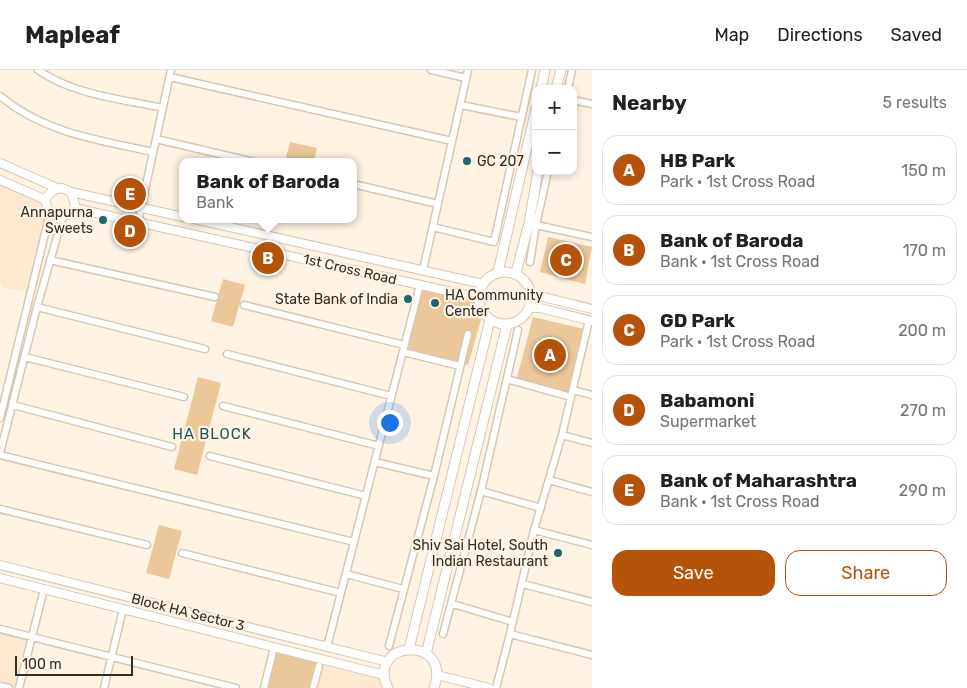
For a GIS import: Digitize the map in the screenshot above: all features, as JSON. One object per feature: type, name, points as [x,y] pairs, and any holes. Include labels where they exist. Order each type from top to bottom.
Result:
[{"type":"main road","points":[[541,85],[545,70]]},
{"type":"main road","points":[[557,85],[561,70]]},
{"type":"main road","points":[[498,272],[516,273],[528,284],[531,294],[529,308],[522,318],[507,325],[490,320],[484,313],[479,298],[483,284],[498,272],[532,126]]},
{"type":"main road","points":[[516,273],[529,223],[537,175]]},
{"type":"main road","points":[[409,649],[490,320]]},
{"type":"main road","points":[[426,654],[507,325]]},
{"type":"main road","points":[[388,688],[384,675],[388,662],[394,654],[409,649],[426,654],[433,662],[437,675],[434,688]]},
{"type":"street","points":[[38,70],[67,86],[163,108]]},
{"type":"street","points":[[431,70],[466,78]]},
{"type":"street","points":[[423,270],[468,70]]},
{"type":"street","points":[[433,227],[494,242],[532,70]]},
{"type":"street","points":[[569,85],[572,70]]},
{"type":"street","points":[[138,222],[171,73],[452,141]]},
{"type":"street","points":[[0,96],[25,115],[53,128],[153,152]]},
{"type":"street","points":[[577,101],[592,104]]},
{"type":"street","points":[[461,104],[521,117]]},
{"type":"street","points":[[156,140],[236,158]]},
{"type":"street","points":[[0,163],[57,188],[179,216]]},
{"type":"street","points":[[530,262],[547,175]]},
{"type":"street","points":[[0,180],[46,200]]},
{"type":"street","points":[[357,185],[438,204]]},
{"type":"street","points":[[57,188],[49,193],[46,200],[47,209],[50,213],[63,216],[70,214],[74,208],[75,200],[71,192]]},
{"type":"street","name":"1st Cross Road","points":[[74,208],[479,298]]},
{"type":"street","points":[[0,418],[50,213]]},
{"type":"street","points":[[63,216],[36,307],[0,454],[354,542]]},
{"type":"street","points":[[212,223],[483,284]]},
{"type":"street","points":[[536,225],[592,236]]},
{"type":"street","points":[[50,260],[215,297]]},
{"type":"street","points":[[383,276],[386,262]]},
{"type":"street","points":[[327,647],[420,285]]},
{"type":"street","points":[[531,294],[592,309]]},
{"type":"street","points":[[244,305],[403,348],[460,366]]},
{"type":"street","points":[[36,307],[205,349]]},
{"type":"street","points":[[496,688],[523,584],[534,530],[562,435],[590,321],[540,308],[529,308]]},
{"type":"street","points":[[24,318],[33,321]]},
{"type":"street","points":[[444,634],[481,491],[518,330]]},
{"type":"street","points":[[389,646],[434,476],[468,334]]},
{"type":"street","points":[[227,354],[391,396]]},
{"type":"street","points":[[25,356],[184,397]]},
{"type":"street","points":[[507,380],[572,393],[592,395]]},
{"type":"street","points":[[12,405],[172,447]]},
{"type":"street","points":[[223,406],[379,446]]},
{"type":"street","points":[[0,426],[7,428]]},
{"type":"street","points":[[562,435],[592,443]]},
{"type":"street","points":[[210,456],[366,496]]},
{"type":"street","points":[[375,462],[434,476]]},
{"type":"street","points":[[549,480],[592,492]]},
{"type":"street","points":[[481,491],[541,508]]},
{"type":"street","points":[[0,509],[147,546]]},
{"type":"street","points":[[534,530],[592,545]]},
{"type":"street","points":[[182,553],[341,593]]},
{"type":"street","name":"Block HA Sector 3","points":[[0,565],[388,662]]},
{"type":"street","points":[[346,574],[403,589]]},
{"type":"street","points":[[0,578],[384,675]]},
{"type":"street","points":[[76,597],[79,584]]},
{"type":"street","points":[[523,584],[592,602]]},
{"type":"street","points":[[19,688],[44,589]]},
{"type":"street","points":[[453,604],[513,622]]},
{"type":"street","points":[[104,688],[123,609]]},
{"type":"street","points":[[174,622],[178,609]]},
{"type":"street","points":[[240,638],[243,626]]},
{"type":"street","points":[[0,629],[236,688]]},
{"type":"street","points":[[510,634],[592,655]]},
{"type":"street","points":[[264,688],[274,647]]},
{"type":"street","points":[[313,688],[319,666]]},
{"type":"street","points":[[437,675],[489,688]]},
{"type":"street","points":[[0,686],[9,688]]},
{"type":"shaded area","points":[[290,142],[317,148],[315,158],[286,158]]},
{"type":"shaded area","points":[[0,182],[42,201],[47,214],[26,291],[6,289],[0,280]]},
{"type":"shaded area","points":[[548,237],[592,247],[585,284],[540,272]]},
{"type":"shaded area","points":[[223,279],[245,285],[233,327],[211,321]]},
{"type":"shaded area","points":[[421,288],[473,300],[481,320],[468,365],[405,349]]},
{"type":"shaded area","points":[[533,317],[584,329],[568,394],[516,381]]},
{"type":"shaded area","points":[[198,377],[221,383],[197,475],[174,469]]},
{"type":"shaded area","points":[[159,525],[182,531],[169,579],[146,573]]},
{"type":"shaded area","points":[[0,633],[29,640],[17,688],[0,684]]},
{"type":"shaded area","points":[[277,651],[321,662],[314,688],[268,688]]},
{"type":"shaded area","points":[[321,662],[381,678],[385,688],[314,688]]},
{"type":"place","name":"GC 207","points":[[467,161]]},
{"type":"place","name":"Bank of Maharashtra","points":[[130,194]]},
{"type":"place","name":"Annapurna Sweets","points":[[103,220]]},
{"type":"place","name":"Babamoni","points":[[130,231]]},
{"type":"place","name":"Bank of Baroda","points":[[268,258]]},
{"type":"place","name":"GD Park","points":[[566,260]]},
{"type":"place","name":"State Bank of India","points":[[408,299]]},
{"type":"place","name":"HA Community Center","points":[[435,303]]},
{"type":"place","name":"HB Park","points":[[550,355]]},
{"type":"place","name":"Shiv Sai Hotel, South Indian Restaurant","points":[[558,553]]},
{"type":"district","name":"HA BLOCK","points":[[212,434]]}]
